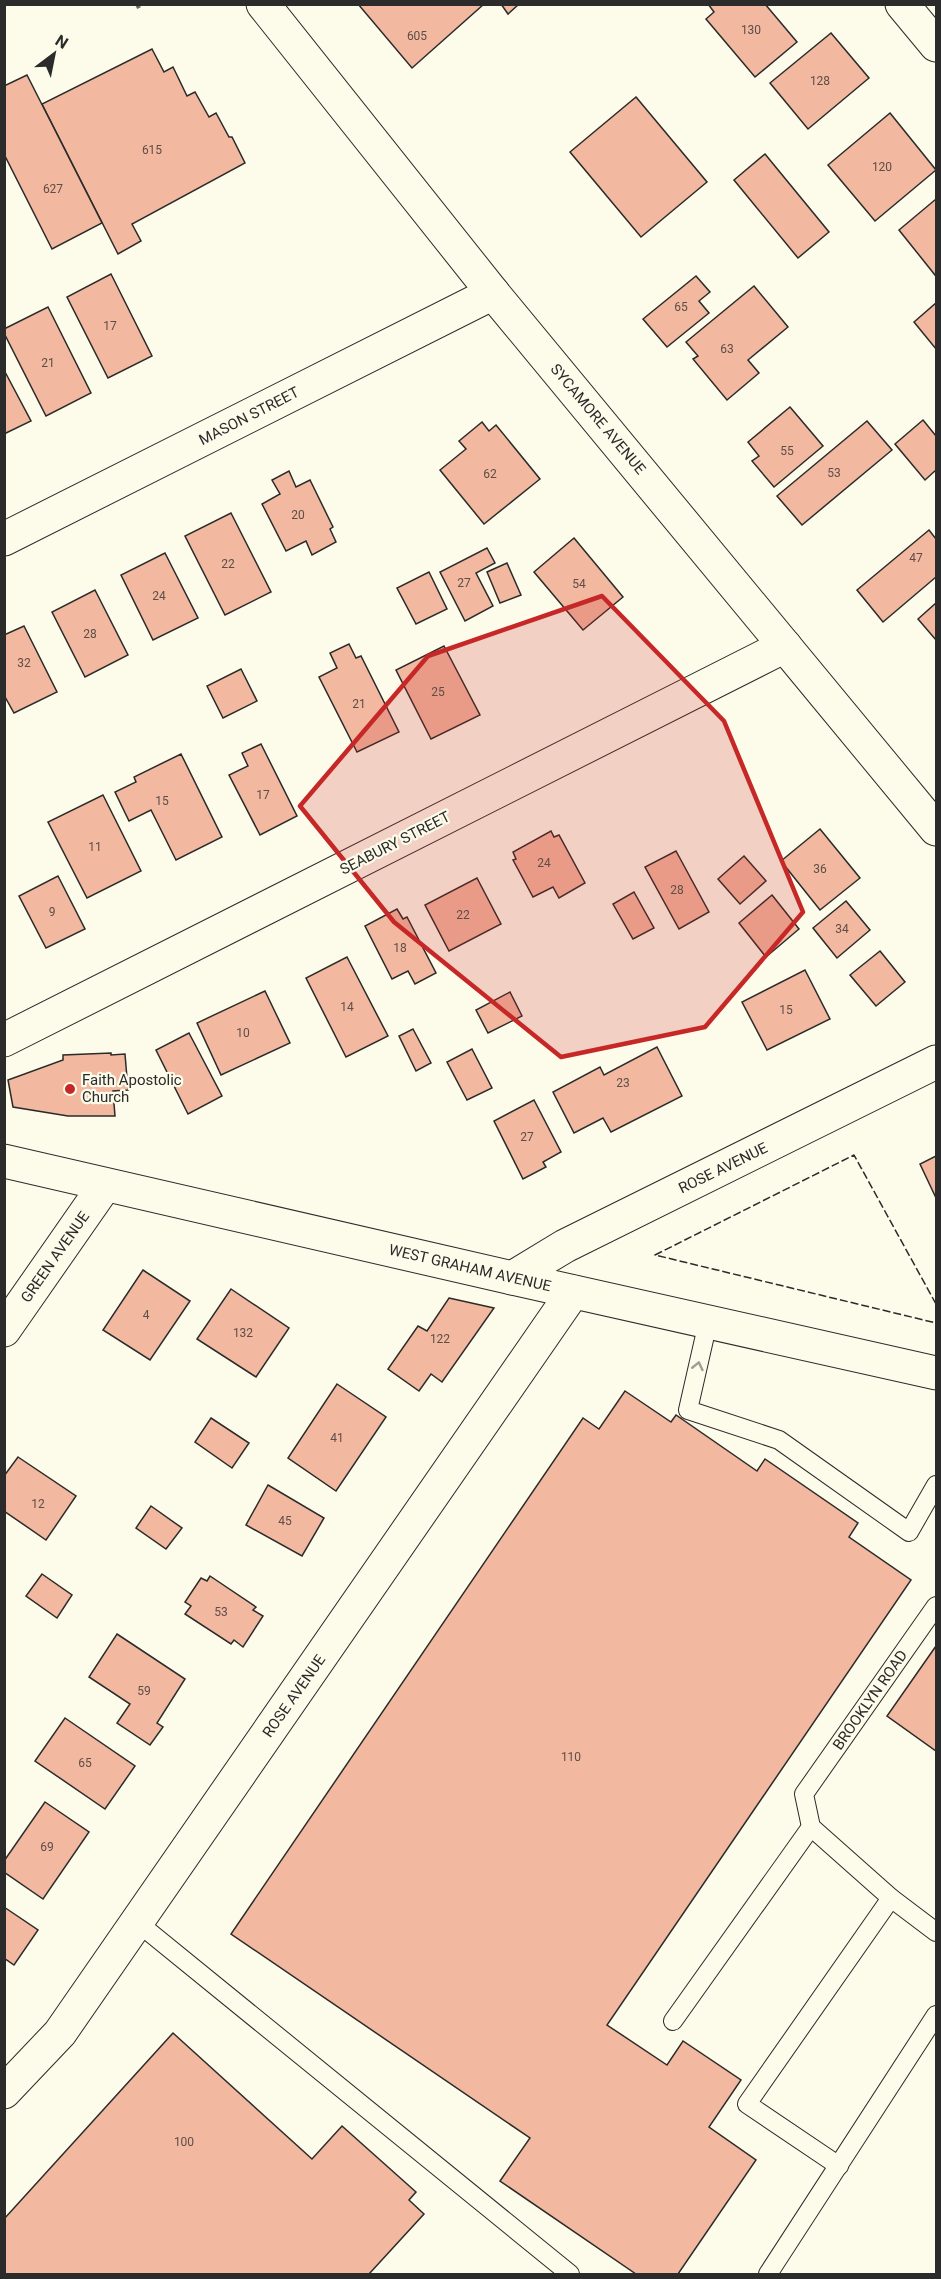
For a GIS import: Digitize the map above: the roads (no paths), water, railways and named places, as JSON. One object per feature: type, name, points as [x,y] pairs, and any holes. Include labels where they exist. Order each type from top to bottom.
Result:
[{"type":"street","name":"SYCAMORE AVENUE","points":[[263,4],[494,292],[936,829]]},
{"type":"street","points":[[902,4],[936,45]]},
{"type":"street","name":"MASON STREET","points":[[4,539],[494,292]]},
{"type":"street","name":"SEABURY STREET","points":[[4,1040],[785,646]]},
{"type":"street","name":"ROSE AVENUE","points":[[512,1278],[565,1246],[936,1062]]},
{"type":"street","name":"WEST GRAHAM AVENUE","points":[[4,1161],[936,1373]]},
{"type":"street","name":"GREEN AVENUE","points":[[4,1329],[105,1185]]},
{"type":"street","name":"ROSE AVENUE","points":[[4,2092],[60,2033],[573,1292]]},
{"type":"lane","points":[[708,1322],[688,1410],[779,1440],[909,1532],[936,1485]]},
{"type":"lane","name":"BROOKLYN ROAD","points":[[811,1827],[804,1794],[936,1606]]},
{"type":"lane","points":[[673,2021],[811,1827],[891,1898],[936,1932]]},
{"type":"lane","points":[[838,2166],[747,2104],[891,1898]]},
{"type":"lane","points":[[137,1922],[570,2274]]},
{"type":"lane","points":[[768,2274],[936,2015]]},
{"type":"place","name":"Faith Apostolic Church","points":[[70,1089]]}]
